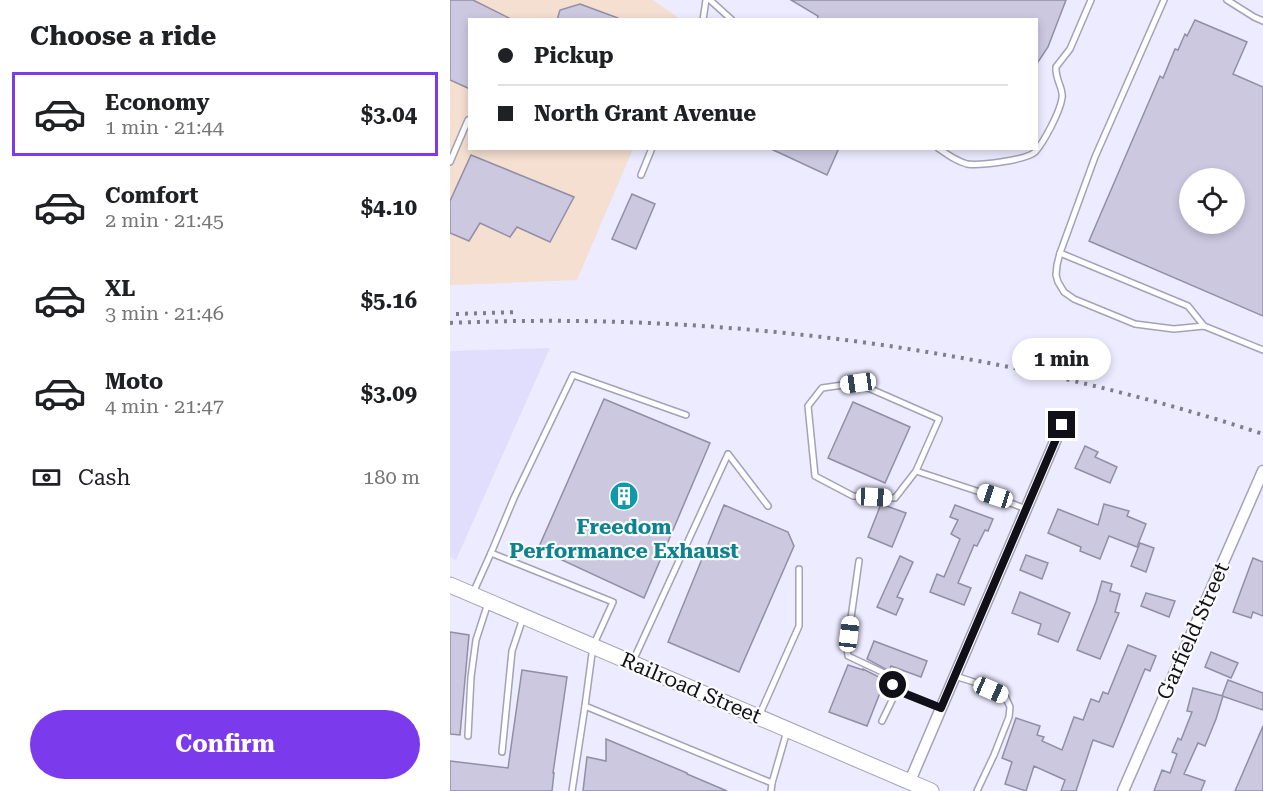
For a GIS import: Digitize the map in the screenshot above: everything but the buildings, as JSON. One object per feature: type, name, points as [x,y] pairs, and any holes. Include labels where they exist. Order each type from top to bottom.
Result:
[{"type":"main road","name":"Railroad Street","points":[[450,585],[931,791]]},
{"type":"street","points":[[910,782],[1062,425]]},
{"type":"street","name":"Garfield Street","points":[[1123,791],[1263,471]]},
{"type":"lane","points":[[704,18],[708,0],[730,18]]},
{"type":"lane","points":[[1038,148],[1050,130],[1062,99],[1056,79],[1056,67],[1070,50],[1091,0]]},
{"type":"lane","points":[[1164,0],[1095,157],[1060,253],[1056,275],[1064,292],[1074,299],[1135,324],[1174,329],[1204,326],[1263,350]]},
{"type":"lane","points":[[1227,0],[1263,21]]},
{"type":"lane","points":[[450,162],[468,120]]},
{"type":"lane","points":[[641,175],[651,150]]},
{"type":"lane","points":[[941,150],[956,160],[970,164],[1011,161],[1034,154],[1037,150]]},
{"type":"lane","points":[[1060,253],[1188,306],[1204,326]]},
{"type":"lane","points":[[472,594],[514,498],[573,375],[686,416]]},
{"type":"lane","points":[[858,383],[939,419],[916,471],[895,498],[853,496],[815,476],[808,406],[822,388],[858,383]]},
{"type":"lane","points":[[632,663],[728,454],[768,506]]},
{"type":"lane","points":[[916,471],[995,496],[1026,509]]},
{"type":"lane","points":[[491,553],[613,602],[592,646],[572,791]]},
{"type":"lane","points":[[859,561],[847,646],[848,656],[890,677],[893,685],[906,694],[941,708]]},
{"type":"lane","points":[[758,717],[799,626],[799,569]]},
{"type":"lane","points":[[468,736],[471,676],[476,640],[488,601]]},
{"type":"lane","points":[[502,752],[512,651],[524,616]]},
{"type":"lane","points":[[955,676],[1005,696],[1010,707],[1010,717],[977,791]]},
{"type":"lane","points":[[882,721],[898,688]]},
{"type":"lane","points":[[585,706],[772,783]]},
{"type":"lane","points":[[771,791],[788,730]]},
{"type":"shaded area","points":[[450,0],[653,0],[679,18],[468,18],[468,150],[633,150],[577,280],[450,285]]},
{"type":"shaded area","points":[[550,348],[456,560],[450,557],[450,351]]},
{"type":"railway","points":[[456,314],[519,312]]},
{"type":"railway","points":[[450,323],[552,321],[656,323],[759,330],[862,342],[964,358],[1065,379],[1165,404],[1263,434]]},
{"type":"place","name":"Freedom Performance Exhaust","points":[[624,496]]},
{"type":"route","points":[[893,685],[906,694],[941,708],[1062,425]]}]
